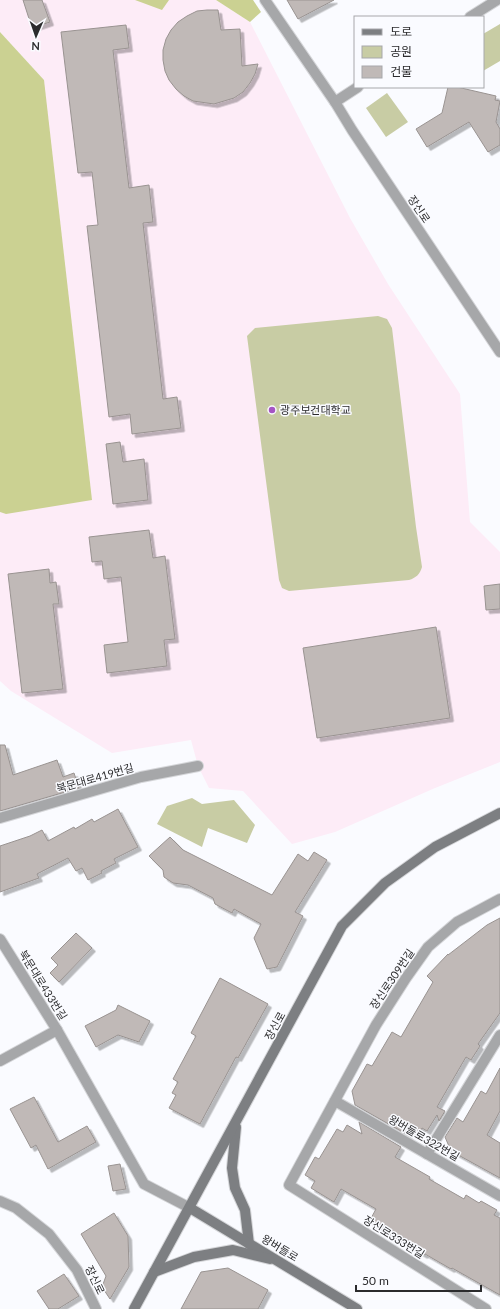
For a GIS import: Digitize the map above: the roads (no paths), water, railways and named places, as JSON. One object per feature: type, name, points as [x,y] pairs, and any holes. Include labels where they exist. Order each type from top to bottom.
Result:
[{"type":"main road","name":"장신로","points":[[134,1309],[342,926],[385,883],[434,847],[500,813]]},
{"type":"main road","points":[[237,1121],[232,1168],[235,1188],[244,1210],[250,1244]]},
{"type":"main road","name":"왕버들로","points":[[190,1208],[357,1309]]},
{"type":"main road","points":[[154,1272],[194,1258],[233,1250],[262,1258],[276,1260]]},
{"type":"street","name":"장신로","points":[[265,0],[335,102],[352,130],[500,352]]},
{"type":"street","points":[[472,16],[497,0]]},
{"type":"street","points":[[335,102],[356,88]]},
{"type":"street","name":"북문대로419번길","points":[[0,818],[141,777],[198,766]]},
{"type":"street","name":"장신로309번길","points":[[289,1185],[376,1026],[406,978],[428,947],[457,922],[500,899]]},
{"type":"street","name":"북문대로433번길","points":[[0,939],[57,1030],[0,1061]]},
{"type":"street","points":[[57,1030],[144,1184],[190,1208]]},
{"type":"street","points":[[427,1154],[500,1035]]},
{"type":"street","name":"왕버들로322번길","points":[[335,1101],[500,1196]]},
{"type":"street","name":"장신로333번길","points":[[289,1185],[486,1309]]},
{"type":"street","name":"장신로","points":[[0,1201],[16,1208],[49,1234],[77,1270],[96,1309]]},
{"type":"place","name":"광주보건대학교","points":[[272,410]]}]
